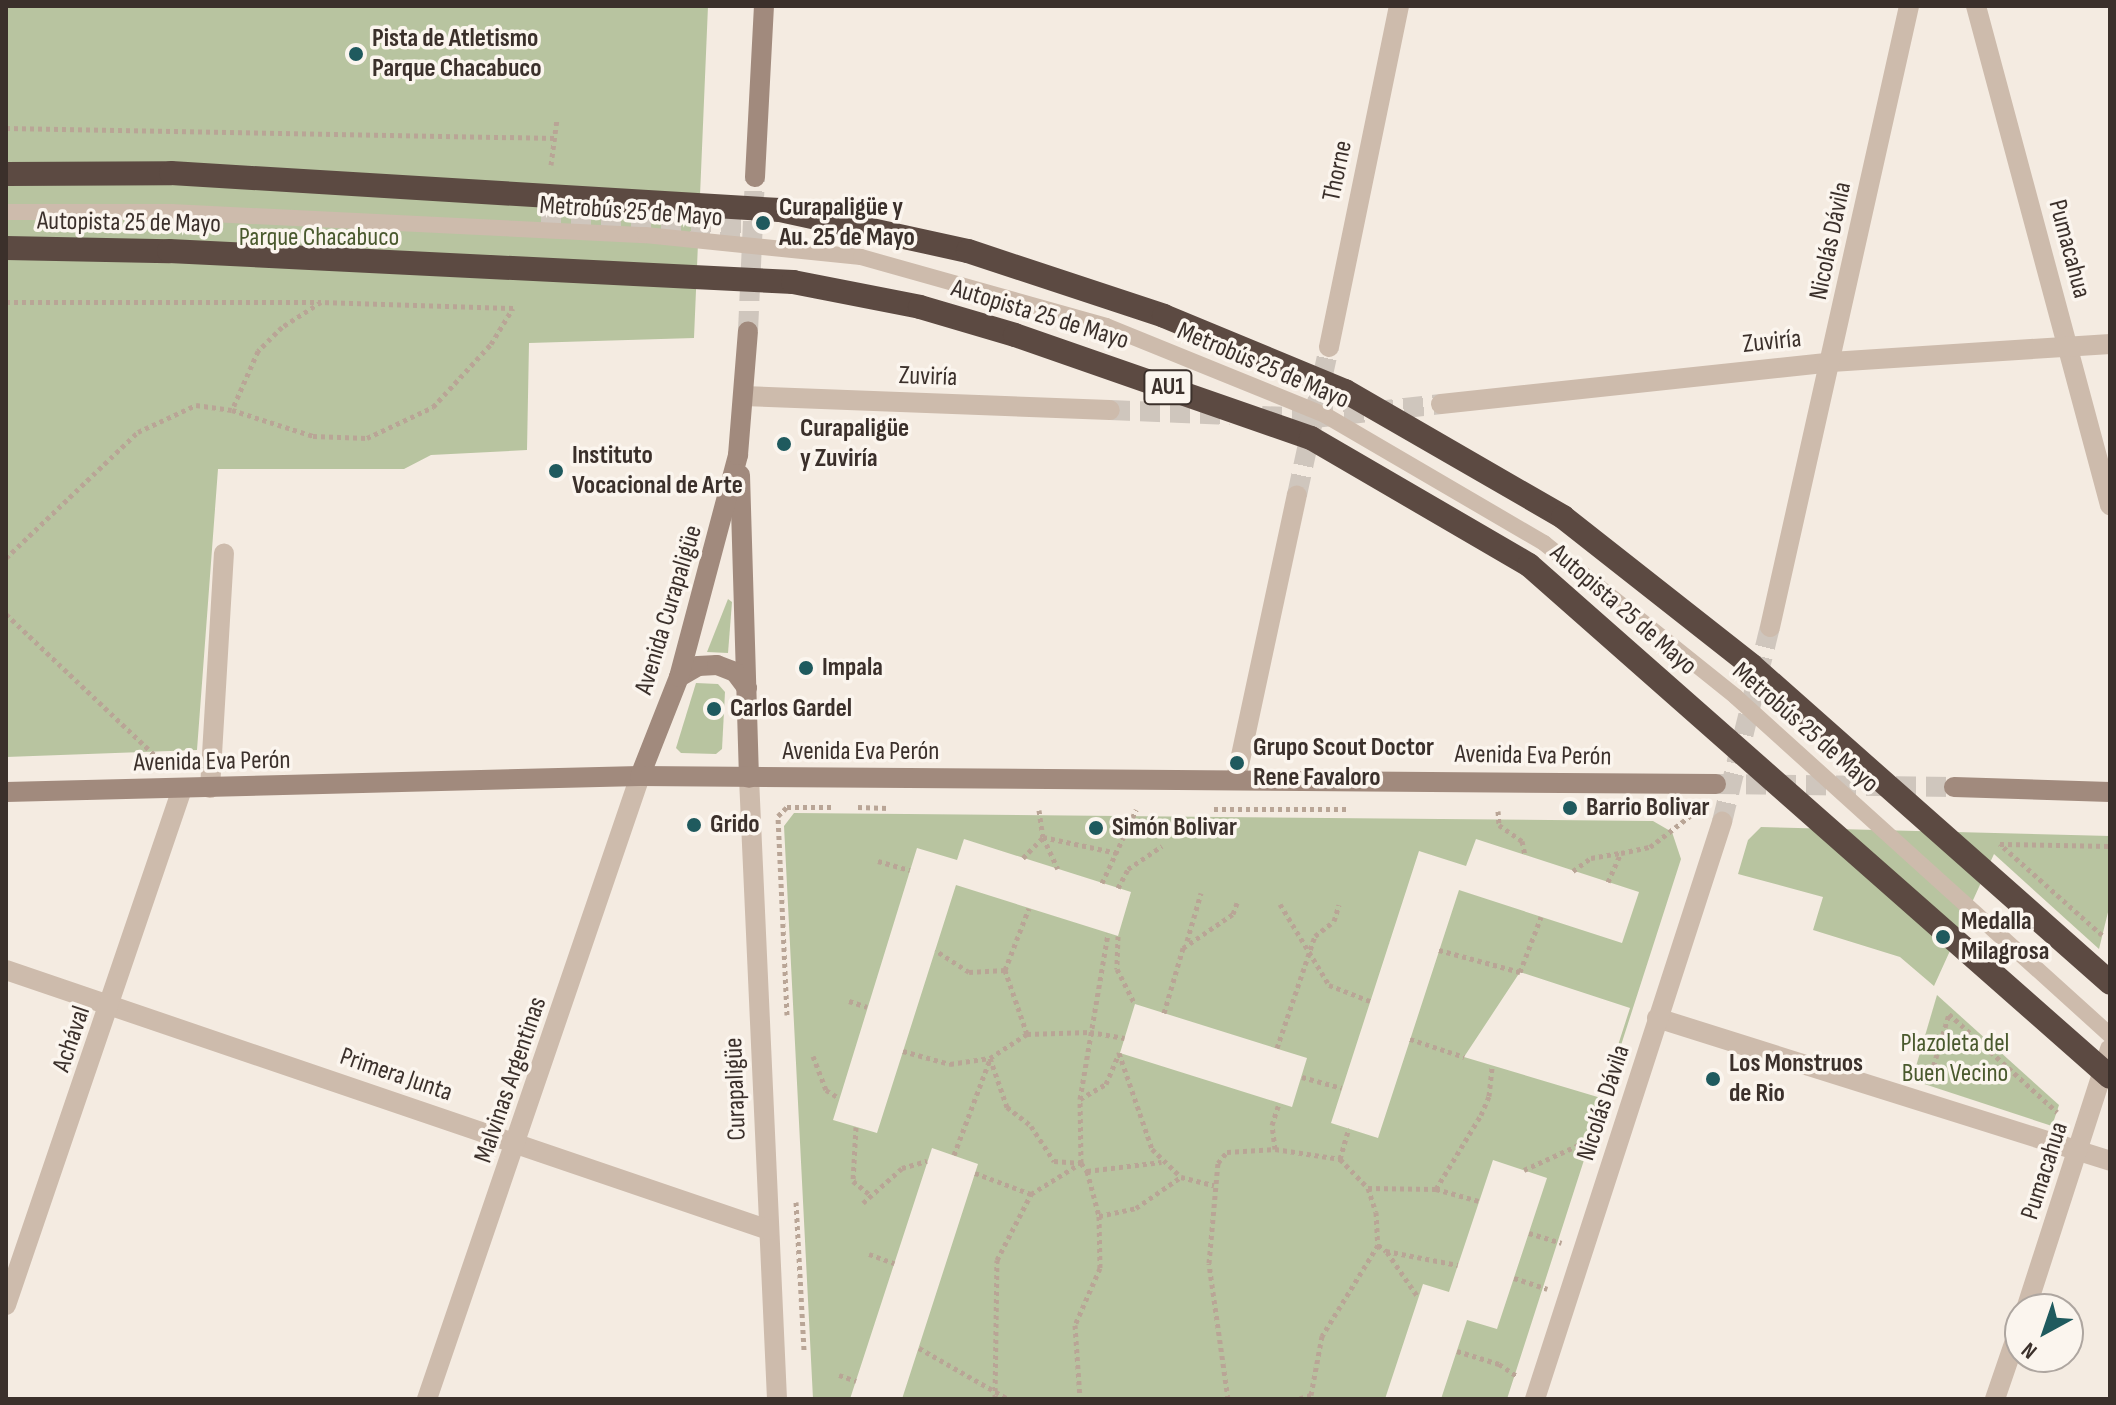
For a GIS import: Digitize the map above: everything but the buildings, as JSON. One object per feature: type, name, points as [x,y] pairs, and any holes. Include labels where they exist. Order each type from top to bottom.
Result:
[{"type":"highway","name":"Autopista 25 de Mayo","points":[[6,174],[171,173],[780,210],[968,251],[1164,316],[1345,391],[1563,517],[1751,665],[2110,983]]},
{"type":"highway","name":"Autopista 25 de Mayo","points":[[6,248],[232,253],[793,282],[920,307],[1015,335],[1311,438],[1529,565],[2110,1077]]},
{"type":"main road","points":[[755,177],[764,6]]},
{"type":"main road","name":"Avenida Curapaligüe","points":[[748,331],[738,455],[749,778]]},
{"type":"main road","name":"Avenida Curapaligüe","points":[[640,776],[679,677],[738,455]]},
{"type":"main road","points":[[679,677],[698,666],[717,665],[735,672],[747,688]]},
{"type":"main road","name":"Avenida Eva Perón","points":[[6,792],[640,776],[1716,784]]},
{"type":"main road","points":[[1954,787],[2110,792]]},
{"type":"street","name":"Thorne","points":[[1329,347],[1399,6]]},
{"type":"street","name":"Nicolás Dávila","points":[[1770,627],[1909,6]]},
{"type":"street","name":"Pumacahua","points":[[1976,6],[2110,505]]},
{"type":"street","name":"Zuviría","points":[[1441,404],[1831,362],[2110,344]]},
{"type":"street","name":"Zuviría","points":[[743,396],[1110,410]]},
{"type":"street","points":[[1236,779],[1297,495]]},
{"type":"street","points":[[210,788],[224,553]]},
{"type":"street","name":"Malvinas Argentinas","points":[[427,1399],[517,1144],[640,776]]},
{"type":"street","name":"Curapaligüe","points":[[749,778],[777,1399]]},
{"type":"street","name":"Achával","points":[[6,1305],[112,1006],[182,789]]},
{"type":"street","name":"Nicolás Dávila","points":[[1535,1399],[1722,822]]},
{"type":"street","name":"Primera Junta","points":[[6,970],[769,1230]]},
{"type":"street","points":[[1657,1018],[2081,1149],[2110,1161]]},
{"type":"street","name":"Pumacahua","points":[[2032,1293],[2081,1149],[2110,1049]]},
{"type":"street","points":[[1995,1399],[2004,1373]]},
{"type":"lane","name":"Metrobús 25 de Mayo","points":[[6,212],[171,212],[645,235],[861,257],[1106,326],[1325,415],[1544,543],[1736,697],[2110,1035]]},
{"type":"path","points":[[551,165],[557,119]]},
{"type":"path","points":[[6,128],[555,138]]},
{"type":"path","points":[[6,302],[321,302],[513,308],[491,344],[433,407],[367,438],[313,436],[232,410],[196,405],[138,432],[6,558]]},
{"type":"path","points":[[232,410],[258,351],[282,327],[321,302]]},
{"type":"path","points":[[6,614],[157,752],[182,789]]},
{"type":"path","points":[[787,1015],[778,816],[787,807],[831,807]]},
{"type":"path","points":[[858,807],[888,808]]},
{"type":"path","points":[[1214,809],[1349,809]]},
{"type":"path","points":[[1039,810],[1043,837],[1058,869]]},
{"type":"path","points":[[1102,883],[1136,810]]},
{"type":"path","points":[[1498,811],[1499,825],[1522,841],[1525,855]]},
{"type":"path","points":[[1573,871],[1591,858],[1650,847],[1690,816]]},
{"type":"path","points":[[1043,837],[1117,853]]},
{"type":"path","points":[[1023,858],[1043,837]]},
{"type":"path","points":[[2102,935],[2000,844],[2110,846]]},
{"type":"path","points":[[1118,888],[1128,869],[1162,846]]},
{"type":"path","points":[[1608,882],[1621,853]]},
{"type":"path","points":[[878,861],[910,870]]},
{"type":"path","points":[[1164,1013],[1201,893]]},
{"type":"path","points":[[1187,942],[1233,914],[1237,903]]},
{"type":"path","points":[[1280,904],[1329,985],[1370,1001]]},
{"type":"path","points":[[1277,1048],[1315,936],[1334,921],[1339,905]]},
{"type":"path","points":[[1027,1034],[1005,970],[1029,908]]},
{"type":"path","points":[[1439,950],[1520,972],[1541,917]]},
{"type":"path","points":[[1080,1399],[1075,1325],[1100,1268],[1099,1216],[1087,1171],[1081,1163],[1080,1099],[1108,933]]},
{"type":"path","points":[[1118,936],[1117,969],[1134,1003]]},
{"type":"path","points":[[935,950],[969,972],[1005,970]]},
{"type":"path","points":[[849,1001],[867,1007]]},
{"type":"path","points":[[1928,1086],[1949,1014],[2057,1112]]},
{"type":"path","points":[[903,1051],[950,1064],[990,1058],[1027,1034],[1090,1032],[1124,1038]]},
{"type":"path","points":[[1410,1039],[1464,1057]]},
{"type":"path","points":[[1080,1099],[1106,1084],[1119,1053],[1152,1149],[1161,1162],[1181,1177],[1214,1185]]},
{"type":"path","points":[[813,1056],[826,1090],[839,1098]]},
{"type":"path","points":[[954,1155],[990,1058]]},
{"type":"path","points":[[990,1058],[1007,1107],[1031,1126],[1054,1161],[1081,1163]]},
{"type":"path","points":[[1436,1189],[1485,1105],[1492,1066]]},
{"type":"path","points":[[1302,1077],[1342,1088]]},
{"type":"path","points":[[1275,1149],[1272,1125],[1279,1103]]},
{"type":"path","points":[[856,1127],[853,1181],[870,1195]]},
{"type":"path","points":[[1340,1159],[1349,1128]]},
{"type":"path","points":[[1524,1170],[1597,1136]]},
{"type":"path","points":[[1228,1399],[1209,1263],[1218,1163],[1227,1152],[1275,1149],[1340,1159],[1368,1188],[1378,1245],[1322,1336],[1312,1397],[1298,1399]]},
{"type":"path","points":[[863,1203],[902,1168],[927,1161]]},
{"type":"path","points":[[1087,1171],[1161,1162]]},
{"type":"path","points":[[995,1399],[999,1390],[997,1260],[1031,1194],[1081,1163]]},
{"type":"path","points":[[975,1173],[1031,1194]]},
{"type":"path","points":[[1099,1216],[1136,1208],[1181,1177]]},
{"type":"path","points":[[1368,1188],[1436,1189],[1479,1201]]},
{"type":"path","points":[[796,1202],[804,1352]]},
{"type":"path","points":[[1529,1233],[1562,1243]]},
{"type":"path","points":[[1378,1245],[1386,1251],[1418,1297]]},
{"type":"path","points":[[1386,1251],[1458,1265]]},
{"type":"path","points":[[869,1254],[894,1263]]},
{"type":"path","points":[[1514,1278],[1547,1289]]},
{"type":"path","points":[[919,1348],[999,1390],[1008,1399]]},
{"type":"path","points":[[1457,1351],[1499,1364],[1517,1376]]},
{"type":"path","points":[[839,1375],[856,1381]]},
{"type":"green space","name":"Parque Chacabuco","points":[[6,6],[708,6],[694,338],[529,343],[527,450],[431,455],[404,469],[218,469],[197,750],[6,757]]},
{"type":"green space","points":[[728,599],[732,602],[728,653],[707,652]]},
{"type":"green space","points":[[696,683],[718,684],[725,692],[722,749],[716,754],[681,753],[676,748]]},
{"type":"green space","points":[[794,813],[1653,821],[1672,832],[1681,859],[1507,1399],[1441,1399],[1467,1320],[1497,1329],[1547,1178],[1493,1160],[1449,1292],[1423,1284],[1385,1399],[902,1399],[978,1164],[932,1148],[850,1399],[813,1399],[784,826]],"holes":[[[964,839],[1131,892],[1118,936],[956,885],[877,1133],[833,1120],[917,848],[957,860]],[[1476,839],[1639,892],[1622,943],[1459,890],[1378,1138],[1331,1123],[1419,851],[1466,866]],[[1520,972],[1630,1008],[1601,1098],[1464,1057]],[[1135,1004],[1307,1058],[1292,1107],[1120,1053]]]},
{"type":"green space","points":[[1761,827],[2110,836],[2110,904],[2099,949],[1994,854],[1934,986],[1900,957],[1813,930],[1823,897],[1738,874],[1748,840]]},
{"type":"green space","name":"Plazoleta del Buen Vecino","points":[[1937,995],[2059,1105],[2052,1126],[1912,1080]]},
{"type":"tunnel","points":[[748,331],[755,177]]},
{"type":"tunnel","points":[[541,218],[753,229]]},
{"type":"tunnel","points":[[1297,495],[1329,347]]},
{"type":"tunnel","points":[[1262,416],[1314,418],[1441,404]]},
{"type":"tunnel","points":[[1110,410],[1230,415]]},
{"type":"tunnel","points":[[1722,822],[1770,627]]},
{"type":"tunnel","points":[[1716,784],[1954,787]]},
{"type":"place","name":"Pista de Atletismo Parque Chacabuco","points":[[356,54]]},
{"type":"place","name":"Curapaligüe y Au. 25 de Mayo","points":[[763,223]]},
{"type":"place","name":"Curapaligüe y Zuviría","points":[[784,444]]},
{"type":"place","name":"Instituto Vocacional de Arte","points":[[556,471]]},
{"type":"place","name":"Impala","points":[[806,668]]},
{"type":"place","name":"Carlos Gardel","points":[[714,709]]},
{"type":"place","name":"Grupo Scout Doctor Rene Favaloro","points":[[1237,763]]},
{"type":"place","name":"Barrio Bolivar","points":[[1570,808]]},
{"type":"place","name":"Grido","points":[[694,825]]},
{"type":"place","name":"Simón Bolivar","points":[[1096,828]]},
{"type":"place","name":"Medalla Milagrosa","points":[[1943,937]]},
{"type":"place","name":"Los Monstruos de Rio","points":[[1713,1079]]}]
